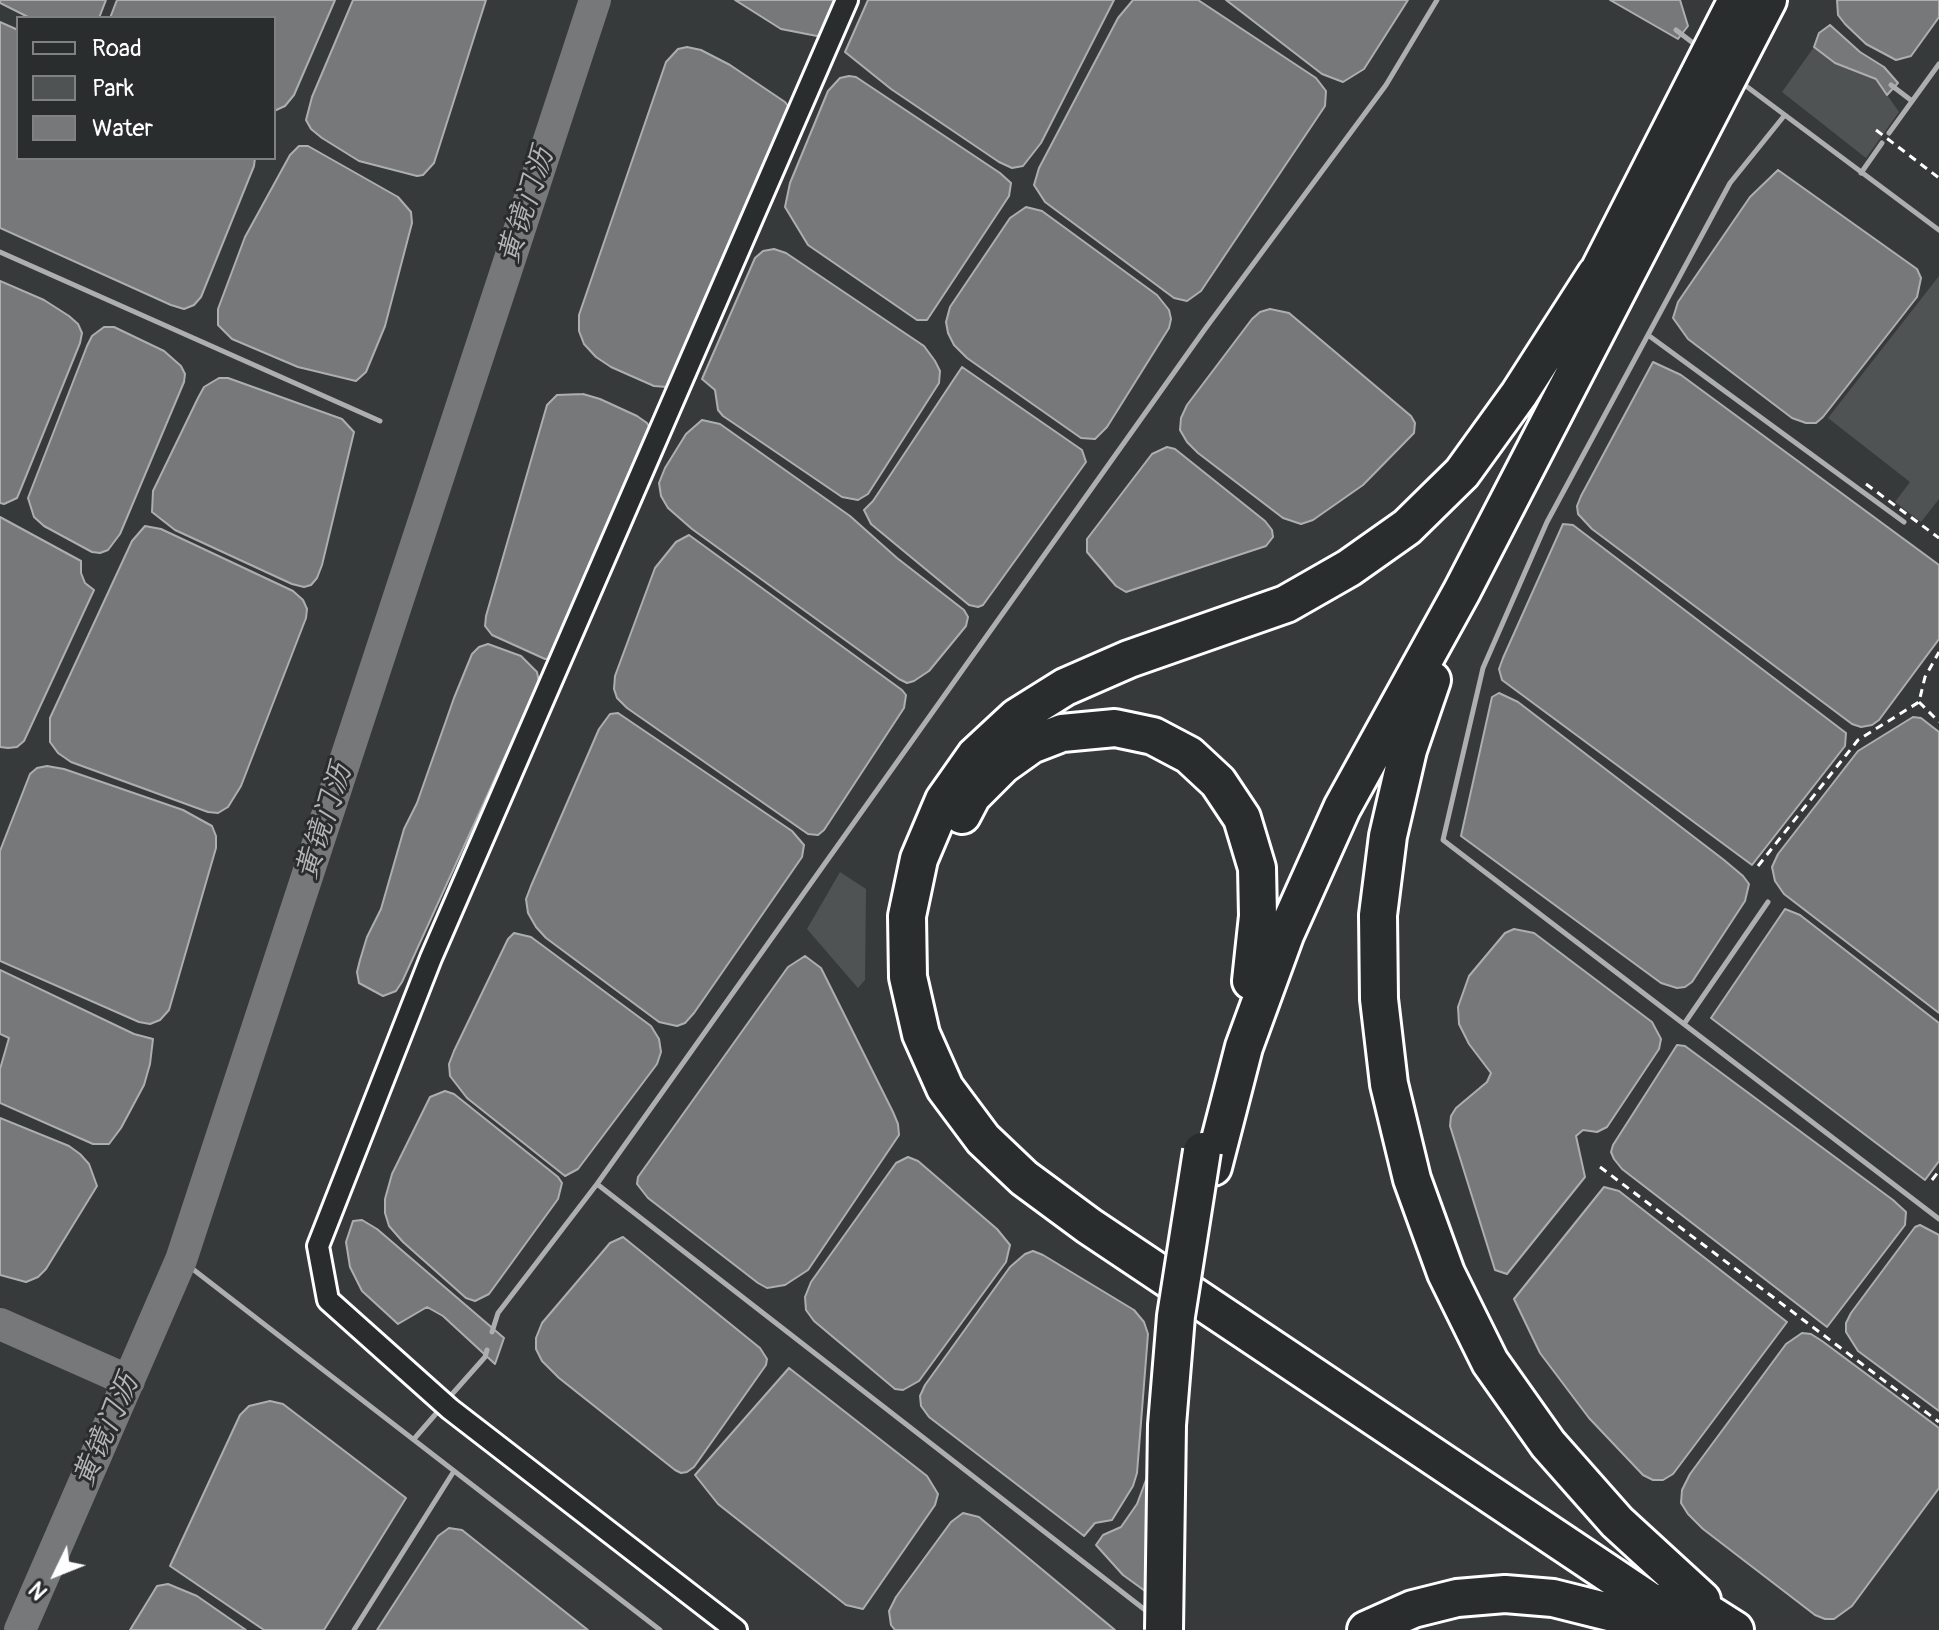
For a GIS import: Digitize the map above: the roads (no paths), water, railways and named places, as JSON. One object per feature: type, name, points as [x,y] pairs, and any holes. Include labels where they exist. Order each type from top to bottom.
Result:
[{"type":"highway","points":[[1164,1630],[1167,1425],[1176,1316],[1202,1151],[1251,981],[1544,393],[1596,274],[1737,0]]},
{"type":"highway","points":[[1184,1630],[1183,1481],[1189,1361],[1213,1167],[1244,1047],[1336,806],[1462,591],[1768,0]]},
{"type":"highway","points":[[1596,274],[1519,394],[1462,473],[1407,527],[1349,568],[1286,604],[1129,659],[1065,687],[1017,717],[975,756],[944,800],[919,859],[907,916],[908,977],[921,1034],[945,1088],[983,1139],[1024,1178],[1089,1226],[1693,1630]]},
{"type":"highway","points":[[1462,591],[1408,750],[1388,836],[1378,915],[1379,999],[1389,1084],[1412,1179],[1446,1273],[1490,1362],[1548,1444],[1617,1522],[1734,1629]]},
{"type":"highway","points":[[1251,981],[1258,916],[1257,868],[1242,818],[1218,782],[1189,755],[1153,736],[1115,728],[1062,733],[1031,745],[1003,765],[972,796],[937,876],[928,930],[932,981],[944,1030],[964,1077],[996,1121],[1042,1165],[1114,1219],[1628,1563],[1734,1629]]},
{"type":"highway","points":[[1366,1630],[1413,1609],[1457,1598],[1505,1594],[1553,1598],[1617,1614],[1655,1630]]},
{"type":"street","points":[[736,1630],[450,1409],[328,1300],[318,1246],[431,958],[847,0]]},
{"type":"water","points":[[0,0],[106,0],[100,16],[26,16],[0,3]]},
{"type":"water","points":[[117,0],[335,0],[294,95],[285,106],[276,110],[276,16],[111,16]]},
{"type":"water","points":[[353,0],[486,0],[434,163],[423,175],[359,161],[322,138],[306,120],[312,97]]},
{"type":"water","points":[[735,0],[845,0],[825,33],[817,36],[781,29]]},
{"type":"water","points":[[868,0],[1114,0],[1041,143],[1023,166],[1012,168],[891,89],[845,52]]},
{"type":"water","points":[[1133,0],[1198,0],[1316,78],[1326,91],[1325,106],[1201,291],[1187,301],[1174,298],[1045,202],[1034,185],[1039,168],[1118,18]]},
{"type":"water","points":[[1226,0],[1408,0],[1364,69],[1343,82],[1322,74]]},
{"type":"water","points":[[1610,0],[1680,0],[1688,26],[1678,39]]},
{"type":"water","points":[[1837,0],[1939,0],[1939,17],[1911,56],[1896,60],[1866,44],[1845,24],[1838,15]]},
{"type":"water","points":[[0,22],[16,29],[16,160],[255,160],[201,297],[194,305],[184,309],[0,228]]},
{"type":"water","points":[[1830,25],[1860,52],[1884,67],[1898,83],[1887,95],[1876,79],[1835,63],[1814,47],[1819,33]]},
{"type":"water","points":[[678,49],[701,50],[730,65],[785,102],[791,110],[675,383],[667,387],[654,386],[596,357],[584,344],[579,331],[579,315],[666,62]]},
{"type":"water","points":[[856,77],[1011,183],[1009,196],[927,320],[917,320],[808,245],[785,207],[790,183],[828,91],[840,78]]},
{"type":"water","points":[[299,146],[308,146],[398,197],[411,212],[412,223],[385,326],[366,372],[356,381],[298,367],[232,339],[218,325],[218,309],[245,237],[290,155]]},
{"type":"water","points":[[1778,170],[1917,269],[1921,278],[1917,297],[1816,423],[1792,418],[1688,339],[1673,318],[1678,302],[1750,197]]},
{"type":"water","points":[[1026,207],[1042,211],[1157,295],[1169,310],[1169,328],[1107,427],[1095,439],[1081,438],[967,358],[954,345],[948,333],[946,322],[950,307],[1010,218]]},
{"type":"water","points":[[774,249],[786,253],[924,346],[940,371],[939,383],[868,494],[858,500],[842,497],[723,416],[718,410],[715,390],[702,379],[755,258],[763,251]]},
{"type":"water","points":[[0,281],[44,300],[69,316],[82,333],[17,498],[4,504],[0,503]]},
{"type":"water","points":[[1270,309],[1289,313],[1411,416],[1415,423],[1414,433],[1363,485],[1313,520],[1301,524],[1283,518],[1198,453],[1180,430],[1187,405],[1252,319]]},
{"type":"water","points":[[104,327],[114,327],[164,351],[181,366],[185,374],[120,534],[108,550],[100,553],[92,552],[44,526],[34,517],[28,498],[87,346],[92,336]]},
{"type":"water","points":[[1653,362],[1681,375],[1939,565],[1939,639],[1879,720],[1872,725],[1861,727],[1852,724],[1592,529],[1578,514],[1581,496]]},
{"type":"water","points":[[962,367],[1082,450],[1086,462],[983,605],[978,607],[969,605],[871,524],[864,510]]},
{"type":"water","points":[[219,378],[228,378],[342,419],[354,432],[322,565],[311,585],[292,584],[175,530],[152,512],[153,491],[198,398],[204,387]]},
{"type":"water","points":[[583,394],[637,416],[651,430],[552,658],[545,659],[492,635],[485,626],[486,616],[547,405],[557,395]]},
{"type":"water","points":[[702,420],[720,424],[850,516],[897,558],[964,610],[968,617],[966,626],[929,671],[907,683],[899,679],[692,529],[668,508],[661,496],[659,483],[686,434]]},
{"type":"water","points":[[1167,447],[1175,449],[1265,521],[1273,537],[1266,546],[1126,592],[1116,586],[1087,552],[1087,539],[1152,454]]},
{"type":"water","points":[[0,517],[81,561],[85,583],[94,590],[24,741],[17,747],[8,748],[0,747]]},
{"type":"water","points":[[1563,524],[1573,525],[1846,733],[1845,746],[1752,865],[1502,680],[1499,669],[1503,658]]},
{"type":"water","points":[[145,526],[161,529],[293,591],[307,609],[241,786],[228,807],[218,813],[71,762],[58,753],[50,742],[50,718],[132,541]]},
{"type":"water","points":[[689,535],[906,695],[904,708],[818,835],[808,834],[617,698],[615,676],[655,568],[676,542]]},
{"type":"water","points":[[488,644],[521,656],[537,672],[539,682],[402,982],[396,991],[383,996],[359,983],[357,972],[360,960],[381,909],[404,829],[417,803],[454,698],[472,654]]},
{"type":"water","points":[[1499,693],[1518,702],[1724,860],[1749,884],[1745,901],[1692,982],[1685,987],[1661,983],[1461,836],[1492,697]]},
{"type":"water","points":[[618,713],[792,831],[804,845],[802,857],[694,1013],[685,1023],[677,1026],[659,1022],[546,938],[528,913],[526,899],[531,886],[599,729],[610,714]]},
{"type":"water","points":[[1913,717],[1921,718],[1939,732],[1939,1013],[1784,894],[1775,881],[1772,867],[1778,854],[1858,751]]},
{"type":"water","points":[[47,766],[183,810],[212,826],[216,848],[169,1010],[160,1020],[150,1024],[139,1022],[0,961],[0,851],[30,774],[37,768]]},
{"type":"water","points":[[1785,909],[1800,915],[1939,1023],[1939,1161],[1925,1180],[1711,1018]]},
{"type":"water","points":[[1514,929],[1534,933],[1652,1022],[1661,1039],[1659,1049],[1607,1127],[1597,1132],[1583,1130],[1576,1136],[1585,1177],[1507,1274],[1495,1270],[1450,1126],[1456,1108],[1487,1082],[1491,1073],[1469,1044],[1459,1024],[1458,1007],[1469,976],[1505,933]]},
{"type":"water","points":[[514,933],[531,937],[651,1026],[659,1039],[661,1052],[657,1064],[578,1169],[565,1176],[467,1098],[450,1076],[449,1064],[454,1051],[508,939]]},
{"type":"water","points":[[805,956],[821,968],[893,1112],[899,1135],[808,1270],[785,1285],[767,1288],[648,1198],[637,1184],[638,1177],[788,967]]},
{"type":"water","points":[[0,970],[134,1034],[153,1039],[144,1085],[109,1144],[93,1144],[0,1103],[0,1069],[9,1038],[0,1034]]},
{"type":"water","points":[[1677,1045],[1685,1046],[1906,1212],[1905,1225],[1827,1327],[1622,1169],[1614,1159],[1611,1152],[1613,1145]]},
{"type":"water","points":[[445,1091],[454,1094],[562,1183],[558,1199],[489,1294],[475,1301],[466,1298],[403,1242],[389,1226],[385,1213],[385,1199],[392,1174],[430,1097]]},
{"type":"water","points":[[0,1118],[69,1146],[89,1164],[97,1186],[46,1269],[26,1282],[0,1275]]},
{"type":"water","points":[[908,1157],[918,1161],[997,1229],[1010,1245],[1006,1262],[919,1381],[903,1390],[895,1389],[814,1321],[806,1310],[805,1297],[811,1282],[896,1163]]},
{"type":"water","points":[[1604,1187],[1619,1191],[1787,1322],[1673,1474],[1663,1480],[1653,1480],[1643,1475],[1589,1418],[1540,1353],[1514,1299]]},
{"type":"water","points":[[362,1220],[377,1229],[504,1338],[495,1364],[443,1316],[427,1307],[398,1324],[362,1291],[350,1267],[346,1242],[353,1221]]},
{"type":"water","points":[[1920,1225],[1939,1235],[1939,1411],[1858,1351],[1846,1332],[1851,1313],[1915,1227]]},
{"type":"water","points":[[623,1237],[760,1348],[767,1359],[766,1365],[694,1467],[687,1472],[675,1470],[559,1378],[542,1361],[536,1349],[536,1338],[542,1323],[610,1243]]},
{"type":"water","points":[[1033,1251],[1134,1310],[1144,1322],[1148,1334],[1137,1473],[1133,1486],[1112,1520],[1095,1523],[1084,1536],[929,1417],[921,1406],[920,1396],[925,1385],[1010,1267]]},
{"type":"water","points":[[1802,1333],[1811,1334],[1822,1341],[1939,1428],[1939,1488],[1852,1606],[1834,1619],[1815,1615],[1703,1529],[1681,1503],[1682,1490],[1690,1474],[1786,1344]]},
{"type":"water","points":[[789,1368],[927,1476],[938,1494],[935,1505],[863,1609],[846,1605],[718,1504],[695,1475]]},
{"type":"water","points":[[270,1401],[283,1404],[406,1498],[324,1630],[264,1630],[170,1566],[240,1415],[249,1406]]},
{"type":"water","points":[[1149,1472],[1170,1597],[1145,1591],[1123,1575],[1096,1545],[1103,1535],[1121,1527],[1137,1504]]},
{"type":"water","points":[[963,1513],[979,1517],[1115,1630],[895,1630],[889,1611],[896,1597],[951,1522]]},
{"type":"water","points":[[449,1528],[462,1530],[588,1630],[377,1630],[438,1536]]},
{"type":"water","points":[[168,1584],[197,1596],[246,1630],[130,1630],[157,1586]]},
{"type":"waterway","name":"黄镜门沥","points":[[20,1630],[181,1260],[595,0]]},
{"type":"waterway","points":[[492,1332],[498,1313],[597,1184],[1205,329],[1386,85],[1437,0]]},
{"type":"waterway","points":[[1676,30],[1697,46]]},
{"type":"waterway","points":[[1889,133],[1939,64]]},
{"type":"waterway","points":[[1742,83],[1939,230]]},
{"type":"waterway","points":[[1891,85],[1912,101]]},
{"type":"waterway","points":[[1784,116],[1730,183],[1547,522],[1483,668],[1443,840],[1939,1219]]},
{"type":"waterway","points":[[1861,173],[1882,143]]},
{"type":"waterway","points":[[0,252],[380,421]]},
{"type":"waterway","points":[[1648,335],[1904,522]]},
{"type":"waterway","points":[[1684,1024],[1768,902]]},
{"type":"waterway","points":[[597,1184],[1149,1613]]},
{"type":"waterway","points":[[181,1260],[660,1630]]},
{"type":"waterway","points":[[0,1324],[129,1381]]},
{"type":"waterway","points":[[446,1401],[485,1357],[487,1350]]},
{"type":"waterway","points":[[414,1439],[440,1409]]},
{"type":"waterway","points":[[354,1630],[454,1471]]}]
